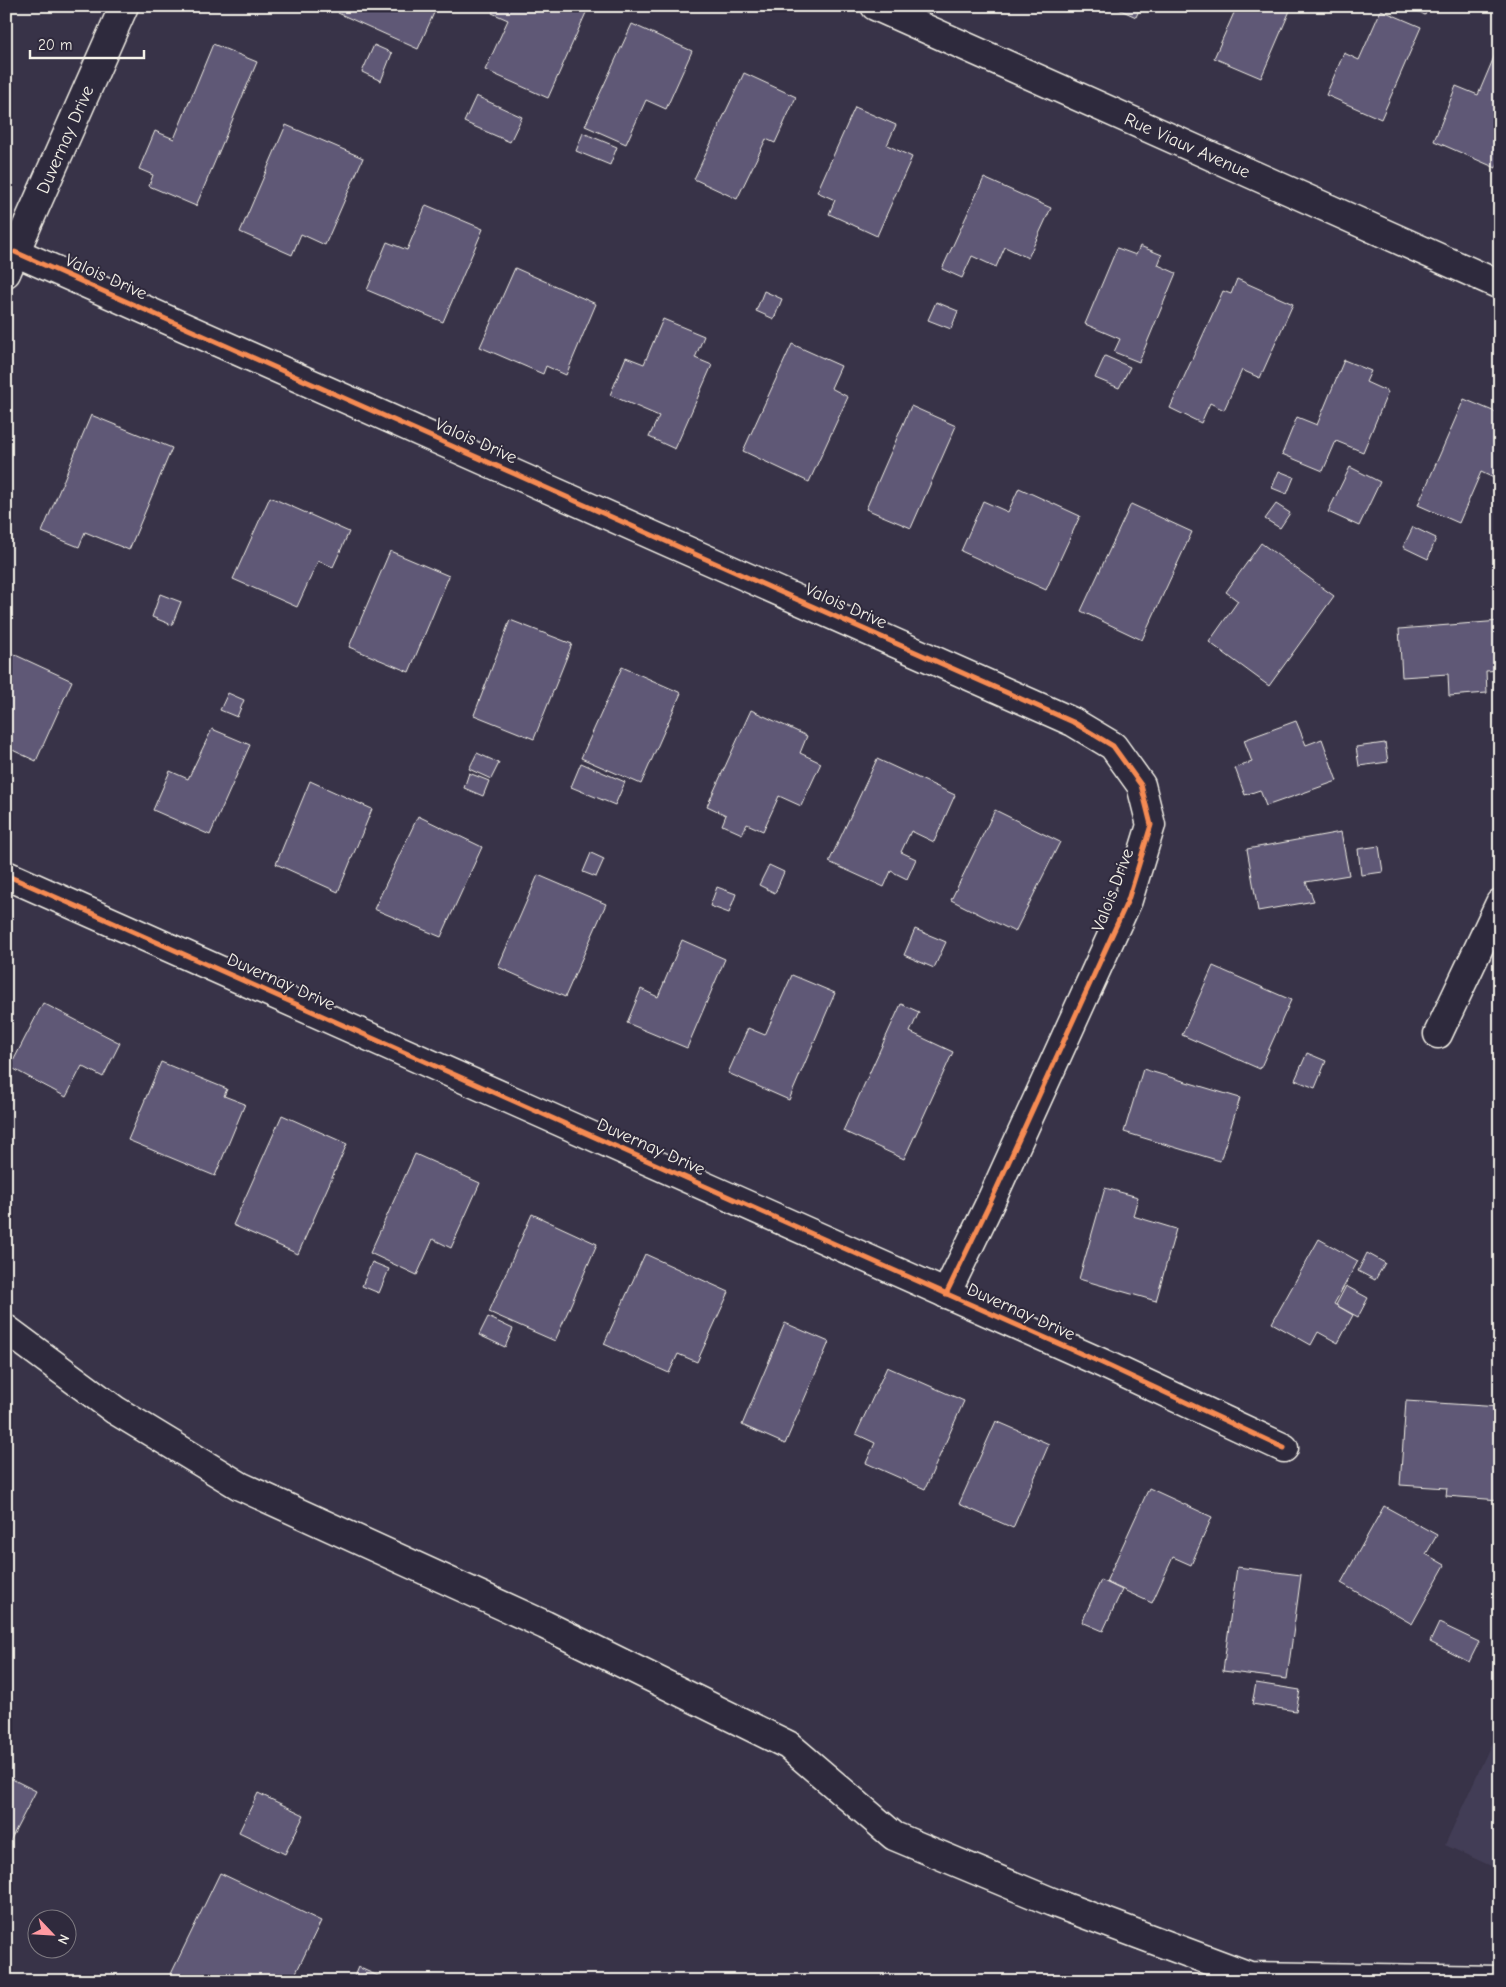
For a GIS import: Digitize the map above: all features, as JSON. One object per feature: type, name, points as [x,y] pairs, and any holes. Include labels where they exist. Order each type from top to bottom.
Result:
[{"type":"street","name":"Duvernay Drive","points":[[11,262],[124,6]]},
{"type":"street","name":"Rue Viauv Avenue","points":[[875,6],[1500,285]]},
{"type":"street","name":"Valois Drive","points":[[11,262],[1064,718],[1113,746],[1141,785],[1151,825],[1128,900],[994,1194],[946,1294]]},
{"type":"street","name":"Duvernay Drive","points":[[6,875],[1102,1363],[1284,1448]]},
{"type":"street","points":[[1438,1034],[1500,903]]},
{"type":"street","points":[[6,1329],[115,1410],[240,1486],[545,1625],[788,1745],[894,1836],[1052,1902],[1250,1976],[1500,1980]]},
{"type":"shaded area","points":[[1500,1725],[1500,1870],[1445,1845]]},
{"type":"building","points":[[6,6],[12,6],[6,20]]},
{"type":"building","points":[[341,6],[437,6],[418,49],[338,13]]},
{"type":"building","points":[[495,6],[589,6],[548,98],[485,70],[508,20],[492,13]]},
{"type":"building","points":[[1112,6],[1141,6],[1136,17]]},
{"type":"building","points":[[1237,6],[1292,6],[1261,78],[1214,58]]},
{"type":"building","points":[[1408,6],[1429,6],[1425,15]]},
{"type":"building","points":[[1381,10],[1421,27],[1381,119],[1326,95],[1344,53],[1359,60]]},
{"type":"building","points":[[632,24],[692,51],[666,109],[646,100],[626,144],[585,126]]},
{"type":"building","points":[[213,44],[257,62],[196,206],[149,186],[153,175],[139,169],[155,131],[174,139]]},
{"type":"building","points":[[374,45],[392,53],[381,81],[362,72]]},
{"type":"building","points":[[1497,50],[1500,51],[1500,159],[1496,168],[1434,141],[1456,86],[1478,95]]},
{"type":"building","points":[[744,73],[796,97],[775,143],[766,139],[737,199],[694,179]]},
{"type":"building","points":[[476,96],[522,117],[510,142],[464,122]]},
{"type":"building","points":[[855,107],[896,125],[887,145],[912,157],[877,236],[829,214],[835,200],[817,192]]},
{"type":"building","points":[[286,125],[363,158],[325,245],[301,234],[292,255],[240,232]]},
{"type":"building","points":[[583,133],[617,147],[610,165],[576,151]]},
{"type":"building","points":[[984,178],[1051,208],[1028,258],[1005,247],[996,267],[972,256],[962,278],[942,269]]},
{"type":"building","points":[[426,205],[483,229],[443,322],[367,290],[387,242],[407,250]]},
{"type":"building","points":[[1140,246],[1162,255],[1158,265],[1176,273],[1139,362],[1114,352],[1120,339],[1085,324],[1117,248],[1136,255]]},
{"type":"building","points":[[515,268],[596,304],[566,375],[546,366],[543,374],[480,347]]},
{"type":"building","points":[[1237,279],[1293,304],[1260,378],[1242,370],[1224,410],[1210,403],[1201,423],[1170,408],[1223,291],[1231,294]]},
{"type":"building","points":[[764,291],[782,299],[774,319],[756,311]]},
{"type":"building","points":[[936,302],[958,311],[951,329],[928,320]]},
{"type":"building","points":[[663,319],[704,336],[695,358],[712,365],[675,449],[649,437],[659,416],[610,395],[626,357],[644,364]]},
{"type":"building","points":[[792,344],[841,366],[831,388],[848,397],[809,482],[743,451]]},
{"type":"building","points":[[1105,356],[1130,367],[1119,388],[1095,378]]},
{"type":"building","points":[[1344,360],[1371,371],[1366,382],[1388,392],[1363,452],[1336,441],[1323,471],[1282,454],[1297,417],[1317,425]]},
{"type":"building","points":[[1464,399],[1500,414],[1500,430],[1497,436],[1500,437],[1500,477],[1498,480],[1481,472],[1459,523],[1418,505]]},
{"type":"building","points":[[911,406],[956,426],[911,528],[866,509]]},
{"type":"building","points":[[91,415],[172,448],[129,550],[85,532],[79,547],[42,532]]},
{"type":"building","points":[[1350,467],[1380,482],[1359,526],[1328,512]]},
{"type":"building","points":[[1279,471],[1294,477],[1287,494],[1272,488]]},
{"type":"building","points":[[1019,488],[1080,516],[1046,590],[961,551],[983,501],[1008,512]]},
{"type":"building","points":[[270,497],[349,532],[333,567],[318,561],[297,607],[233,579]]},
{"type":"building","points":[[1131,504],[1192,532],[1142,640],[1081,611]]},
{"type":"building","points":[[1276,504],[1290,513],[1280,528],[1265,519]]},
{"type":"building","points":[[1413,527],[1436,538],[1428,559],[1403,547]]},
{"type":"building","points":[[1261,543],[1334,596],[1269,686],[1209,642],[1238,601],[1226,592]]},
{"type":"building","points":[[390,551],[449,576],[409,672],[349,647]]},
{"type":"building","points":[[160,594],[181,602],[172,625],[152,617]]},
{"type":"building","points":[[510,620],[572,644],[534,739],[474,715]]},
{"type":"building","points":[[1500,621],[1500,670],[1486,671],[1487,693],[1449,696],[1448,674],[1402,677],[1399,629]]},
{"type":"building","points":[[11,653],[72,681],[36,761],[6,747],[6,665]]},
{"type":"building","points":[[622,667],[681,693],[641,784],[581,758]]},
{"type":"building","points":[[228,693],[244,700],[237,717],[220,710]]},
{"type":"building","points":[[751,710],[807,736],[800,753],[821,763],[801,806],[779,796],[763,831],[747,824],[742,834],[722,825],[726,815],[707,806]]},
{"type":"building","points":[[1296,721],[1306,745],[1322,739],[1337,781],[1266,806],[1260,790],[1245,795],[1235,768],[1252,762],[1244,740]]},
{"type":"building","points":[[212,729],[250,745],[210,835],[153,810],[170,771],[188,779]]},
{"type":"building","points":[[1385,743],[1388,762],[1359,766],[1356,747]]},
{"type":"building","points":[[477,753],[499,763],[491,779],[469,769]]},
{"type":"building","points":[[877,759],[955,795],[934,842],[911,831],[901,852],[916,859],[907,879],[891,871],[884,887],[829,862]]},
{"type":"building","points":[[581,763],[625,782],[615,805],[571,787]]},
{"type":"building","points":[[469,773],[489,781],[483,796],[464,788]]},
{"type":"building","points":[[310,781],[372,809],[338,892],[276,864]]},
{"type":"building","points":[[995,810],[1060,842],[1015,932],[951,900]]},
{"type":"building","points":[[418,816],[482,847],[441,937],[374,909]]},
{"type":"building","points":[[1341,832],[1349,875],[1306,882],[1314,901],[1258,911],[1247,849]]},
{"type":"building","points":[[1379,846],[1383,872],[1361,875],[1358,849]]},
{"type":"building","points":[[591,853],[604,859],[596,877],[583,872]]},
{"type":"building","points":[[769,865],[784,872],[775,893],[759,885]]},
{"type":"building","points":[[538,875],[606,904],[565,997],[498,967]]},
{"type":"building","points":[[717,887],[736,894],[729,913],[710,906]]},
{"type":"building","points":[[915,929],[946,942],[934,968],[904,955]]},
{"type":"building","points":[[682,940],[725,959],[687,1048],[627,1023],[641,989],[658,997]]},
{"type":"building","points":[[1213,966],[1291,1000],[1260,1069],[1182,1035]]},
{"type":"building","points":[[792,975],[835,993],[789,1100],[728,1073],[748,1028],[765,1035]]},
{"type":"building","points":[[43,1003],[120,1043],[103,1077],[82,1066],[66,1097],[10,1067]]},
{"type":"building","points":[[901,1004],[919,1012],[910,1032],[953,1052],[904,1159],[843,1131]]},
{"type":"building","points":[[1307,1053],[1326,1061],[1315,1088],[1295,1080]]},
{"type":"building","points":[[161,1062],[227,1089],[224,1096],[245,1104],[215,1176],[128,1140]]},
{"type":"building","points":[[1143,1069],[1240,1098],[1220,1161],[1124,1132]]},
{"type":"building","points":[[282,1115],[347,1144],[298,1254],[233,1225]]},
{"type":"building","points":[[415,1154],[480,1183],[451,1248],[433,1239],[417,1275],[370,1253]]},
{"type":"building","points":[[1105,1188],[1138,1197],[1133,1216],[1176,1229],[1156,1301],[1079,1279]]},
{"type":"building","points":[[532,1214],[597,1244],[555,1341],[489,1312]]},
{"type":"building","points":[[1319,1239],[1358,1261],[1334,1304],[1353,1315],[1338,1343],[1318,1332],[1311,1345],[1272,1323]]},
{"type":"building","points":[[1367,1253],[1385,1263],[1375,1280],[1358,1271]]},
{"type":"building","points":[[645,1254],[729,1292],[697,1362],[678,1354],[669,1373],[604,1344]]},
{"type":"building","points":[[372,1262],[389,1269],[379,1293],[362,1286]]},
{"type":"building","points":[[1346,1286],[1368,1298],[1358,1317],[1336,1305]]},
{"type":"building","points":[[488,1317],[513,1329],[505,1347],[479,1335]]},
{"type":"building","points":[[785,1323],[829,1342],[785,1444],[742,1425]]},
{"type":"building","points":[[887,1367],[964,1401],[925,1489],[866,1463],[875,1443],[856,1434]]},
{"type":"building","points":[[1406,1401],[1500,1407],[1500,1500],[1446,1496],[1447,1488],[1400,1485]]},
{"type":"building","points":[[996,1421],[1049,1444],[1013,1528],[959,1504]]},
{"type":"building","points":[[1149,1488],[1212,1517],[1191,1565],[1173,1557],[1152,1603],[1106,1582]]},
{"type":"building","points":[[1384,1506],[1437,1535],[1426,1554],[1445,1565],[1412,1624],[1341,1583]]},
{"type":"building","points":[[1237,1567],[1301,1575],[1287,1679],[1223,1671]]},
{"type":"building","points":[[1101,1580],[1122,1590],[1103,1631],[1082,1622]]},
{"type":"building","points":[[1439,1623],[1479,1642],[1469,1662],[1430,1642]]},
{"type":"building","points":[[1256,1683],[1300,1690],[1296,1711],[1252,1704]]},
{"type":"building","points":[[6,1776],[36,1791],[9,1843],[6,1842]]},
{"type":"building","points":[[258,1793],[304,1815],[285,1854],[239,1832]]},
{"type":"building","points":[[220,1873],[321,1921],[292,1981],[185,1981],[171,1974]]},
{"type":"building","points":[[358,1967],[389,1981],[352,1981]]},
{"type":"cycle path","points":[[15,252],[1073,722],[1113,746],[1141,785],[1151,825],[1128,900],[990,1203],[946,1294]]},
{"type":"cycle path","points":[[6,875],[1102,1363],[1284,1448]]}]
